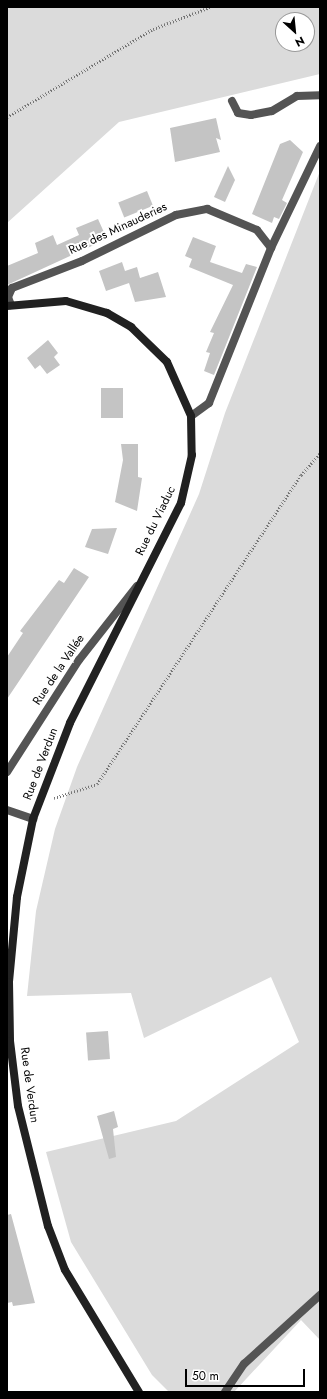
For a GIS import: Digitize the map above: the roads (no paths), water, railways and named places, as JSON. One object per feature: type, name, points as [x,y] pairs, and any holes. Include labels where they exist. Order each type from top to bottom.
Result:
[{"type":"main road","name":"Rue du Viaduc","points":[[9,306],[66,301],[108,313],[131,327],[168,362],[191,416],[192,455],[180,503],[137,586]]},
{"type":"main road","name":"Rue de Verdun","points":[[137,586],[70,723],[38,803],[33,819],[17,897],[9,982],[10,1041],[18,1106],[35,1185],[65,1270],[139,1392]]},
{"type":"street","points":[[232,101],[238,113],[251,115],[268,112],[297,96],[320,95]]},
{"type":"street","points":[[191,416],[209,404],[271,248],[320,146]]},
{"type":"street","name":"Rue des Minauderies","points":[[9,306],[8,297],[12,288],[82,261],[176,215],[207,209],[256,230],[271,248]]},
{"type":"street","name":"Rue de la Vallée","points":[[7,772],[79,660],[137,586]]},
{"type":"street","points":[[7,810],[33,819]]},
{"type":"street","points":[[225,1392],[244,1364],[320,1295]]}]
